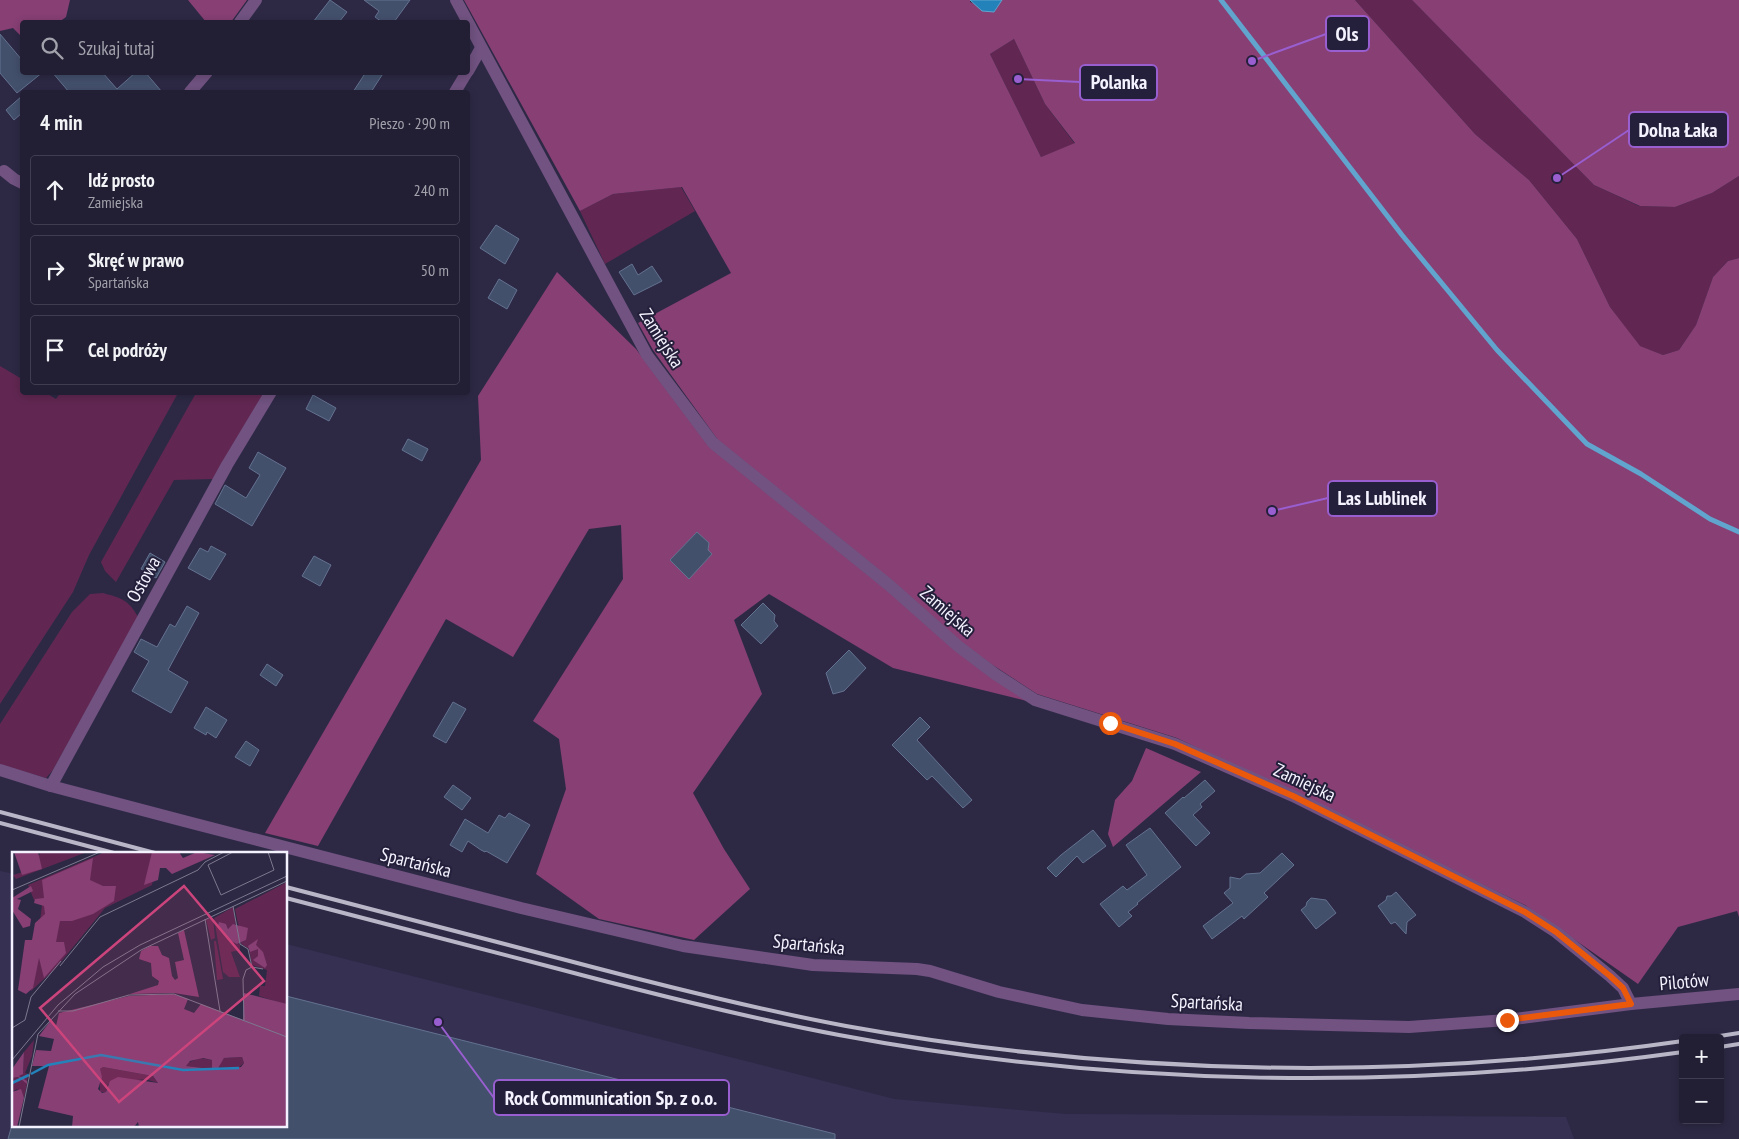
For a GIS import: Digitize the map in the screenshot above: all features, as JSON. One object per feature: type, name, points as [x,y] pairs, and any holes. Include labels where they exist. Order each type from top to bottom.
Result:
[{"type":"street","points":[[241,20],[256,0]]},
{"type":"street","name":"Zamiejska","points":[[456,0],[466,20]]},
{"type":"street","name":"Zamiejska","points":[[470,27],[647,355],[713,443],[890,585],[958,646],[1035,700],[1175,744],[1293,796],[1525,912],[1571,944],[1610,976],[1623,988],[1631,1004]]},
{"type":"street","points":[[470,67],[481,48]]},
{"type":"street","points":[[192,90],[204,75]]},
{"type":"street","points":[[456,90],[465,75]]},
{"type":"street","points":[[1,171],[20,182]]},
{"type":"street","name":"Ostowa","points":[[51,786],[227,465],[269,395]]},
{"type":"street","name":"Spartańska","points":[[0,770],[51,786],[521,908],[683,946],[813,965],[930,971],[999,992],[1090,1011],[1177,1019],[1409,1027],[1507,1020],[1631,1004]]},
{"type":"street","name":"Pilotów","points":[[1631,1004],[1739,994]]},
{"type":"shaded area","points":[[0,0],[70,0],[66,17],[62,20],[20,20],[20,35],[13,28],[0,31]]},
{"type":"shaded area","points":[[188,0],[247,0],[232,20],[204,20]]},
{"type":"shaded area","points":[[464,0],[970,0],[970,2],[994,12],[1002,0],[1355,0],[1475,134],[1529,180],[1577,239],[1610,307],[1640,346],[1663,355],[1679,350],[1696,325],[1713,277],[1728,261],[1739,258],[1739,917],[1737,911],[1678,927],[1638,984],[1525,905],[1177,738],[1037,694],[962,645],[718,440],[653,350],[638,323],[731,273],[682,187],[613,194],[580,211]],"holes":[[[1014,39],[1045,104],[1075,143],[1041,157],[990,54]]]},
{"type":"shaded area","points":[[1355,0],[1412,0],[1594,185],[1639,206],[1675,207],[1712,193],[1739,176],[1739,258],[1728,261],[1713,277],[1696,325],[1679,350],[1663,355],[1639,346],[1610,307],[1577,239],[1529,180],[1475,134]]},
{"type":"shaded area","points":[[1412,0],[1739,0],[1739,176],[1712,193],[1675,207],[1640,206],[1594,185]]},
{"type":"shaded area","points":[[1014,39],[1045,104],[1075,144],[1041,157],[990,54]]},
{"type":"shaded area","points":[[681,187],[695,211],[605,264],[580,211],[613,194]]},
{"type":"shaded area","points":[[557,272],[636,349],[710,447],[1027,701],[893,668],[769,594],[734,620],[762,694],[693,793],[724,849],[750,889],[694,940],[599,919],[536,874],[566,789],[559,739],[533,721],[623,579],[621,525],[589,529],[513,657],[446,619],[318,846],[265,833],[481,460],[478,396]]},
{"type":"shaded area","points":[[0,366],[20,378],[20,395],[49,395],[56,399],[59,395],[177,395],[89,555],[73,592],[0,704]]},
{"type":"shaded area","points":[[195,395],[264,395],[214,479],[174,480],[116,582],[105,571],[101,562]]},
{"type":"shaded area","points":[[103,593],[124,600],[138,617],[53,770],[46,778],[0,765],[0,724],[72,612],[90,594]]},
{"type":"shaded area","points":[[1146,748],[1201,772],[1113,847],[1108,834],[1115,800],[1132,781]]},
{"type":"shaded area","points":[[0,871],[12,874],[12,1126],[288,1126],[288,945],[894,1099],[1065,1114],[1566,1117],[1574,1139],[0,1139]]},
{"type":"water","points":[[970,0],[1002,0],[994,12],[982,11]]},
{"type":"building","points":[[330,0],[347,12],[341,20],[315,20]]},
{"type":"building","points":[[364,0],[410,0],[395,20],[379,20],[375,17],[379,11]]},
{"type":"building","points":[[0,34],[20,58],[20,75],[39,75],[17,93],[0,73]]},
{"type":"building","points":[[55,75],[105,75],[117,89],[133,75],[148,75],[160,90],[67,90]]},
{"type":"building","points":[[364,75],[382,75],[372,90],[354,90]]},
{"type":"building","points":[[20,98],[20,115],[14,120],[6,110]]},
{"type":"building","points":[[496,225],[519,239],[505,264],[480,248]]},
{"type":"building","points":[[632,264],[638,275],[652,266],[662,281],[634,295],[619,272]]},
{"type":"building","points":[[499,279],[517,290],[507,309],[488,298]]},
{"type":"building","points":[[313,395],[336,408],[329,421],[306,409]]},
{"type":"building","points":[[408,439],[428,449],[422,461],[402,450]]},
{"type":"building","points":[[258,452],[286,468],[252,526],[215,504],[225,485],[246,498],[260,475],[249,468]]},
{"type":"building","points":[[697,532],[709,543],[708,550],[712,554],[689,579],[670,560]]},
{"type":"building","points":[[211,546],[226,554],[210,580],[188,568],[200,548],[208,552]]},
{"type":"building","points":[[150,553],[165,562],[156,578],[141,569]]},
{"type":"building","points":[[314,556],[331,565],[320,586],[302,576]]},
{"type":"building","points":[[763,603],[775,615],[774,621],[778,626],[761,644],[741,625]]},
{"type":"building","points":[[187,606],[199,613],[168,670],[188,682],[171,713],[132,691],[149,661],[134,652],[141,639],[157,647],[170,624],[175,627]]},
{"type":"building","points":[[849,650],[866,668],[844,691],[833,694],[826,673]]},
{"type":"building","points":[[267,664],[283,675],[276,686],[260,675]]},
{"type":"building","points":[[453,702],[466,709],[446,743],[433,736]]},
{"type":"building","points":[[206,707],[227,720],[216,738],[207,732],[206,735],[194,728]]},
{"type":"building","points":[[920,717],[930,727],[917,740],[972,800],[963,808],[932,776],[927,780],[892,745]]},
{"type":"building","points":[[246,741],[259,750],[250,766],[235,757]]},
{"type":"building","points":[[1205,780],[1215,791],[1200,804],[1202,807],[1193,815],[1210,833],[1196,846],[1165,813]]},
{"type":"building","points":[[453,785],[471,798],[462,810],[444,797]]},
{"type":"building","points":[[509,813],[530,825],[507,863],[468,841],[462,852],[450,845],[465,819],[488,833],[499,815],[505,818]]},
{"type":"building","points":[[1150,828],[1181,867],[1137,903],[1128,912],[1132,916],[1119,927],[1100,904],[1123,886],[1127,890],[1147,875],[1126,845]]},
{"type":"building","points":[[1093,830],[1106,846],[1083,863],[1077,856],[1056,877],[1047,868]]},
{"type":"building","points":[[1282,853],[1294,865],[1264,893],[1268,897],[1244,919],[1242,916],[1212,939],[1203,926],[1233,903],[1224,893],[1230,888],[1230,877],[1240,879],[1246,874],[1260,873]]},
{"type":"building","points":[[1396,892],[1416,915],[1407,922],[1406,934],[1395,922],[1391,924],[1378,906],[1386,900],[1387,896],[1391,896]]},
{"type":"building","points":[[1311,898],[1326,900],[1336,913],[1316,929],[1301,910]]},
{"type":"building","points":[[288,997],[835,1134],[835,1139],[8,1139],[12,1125],[288,1126]]},
{"type":"waterway","points":[[1221,0],[1402,235],[1497,350],[1587,444],[1641,474],[1710,519],[1739,532]]},
{"type":"railway","points":[[0,812],[151,852]]},
{"type":"railway","points":[[0,823],[110,852]]},
{"type":"railway","points":[[288,888],[703,995],[774,1011],[846,1026],[950,1043],[1054,1055],[1159,1063],[1264,1067],[1369,1067],[1474,1063],[1579,1054],[1679,1042]]},
{"type":"railway","points":[[288,899],[696,1004],[767,1020],[839,1035],[944,1052],[1049,1065],[1154,1074],[1260,1078],[1366,1077],[1472,1073],[1578,1065],[1679,1052]]},
{"type":"railway","points":[[1724,1035],[1739,1033]]},
{"type":"railway","points":[[1724,1046],[1739,1044]]},
{"type":"place","name":"Ols","points":[[1252,61]]},
{"type":"place","name":"Polanka","points":[[1018,79]]},
{"type":"place","name":"Dolna Łaka","points":[[1557,178]]},
{"type":"place","name":"Las Lublinek","points":[[1272,511]]},
{"type":"place","name":"Rock Communication Sp. z o.o.","points":[[438,1022]]},
{"type":"route","points":[[1110,723],[1175,744],[1293,796],[1525,912],[1556,932],[1610,976],[1623,988],[1631,1004],[1507,1020]]}]
